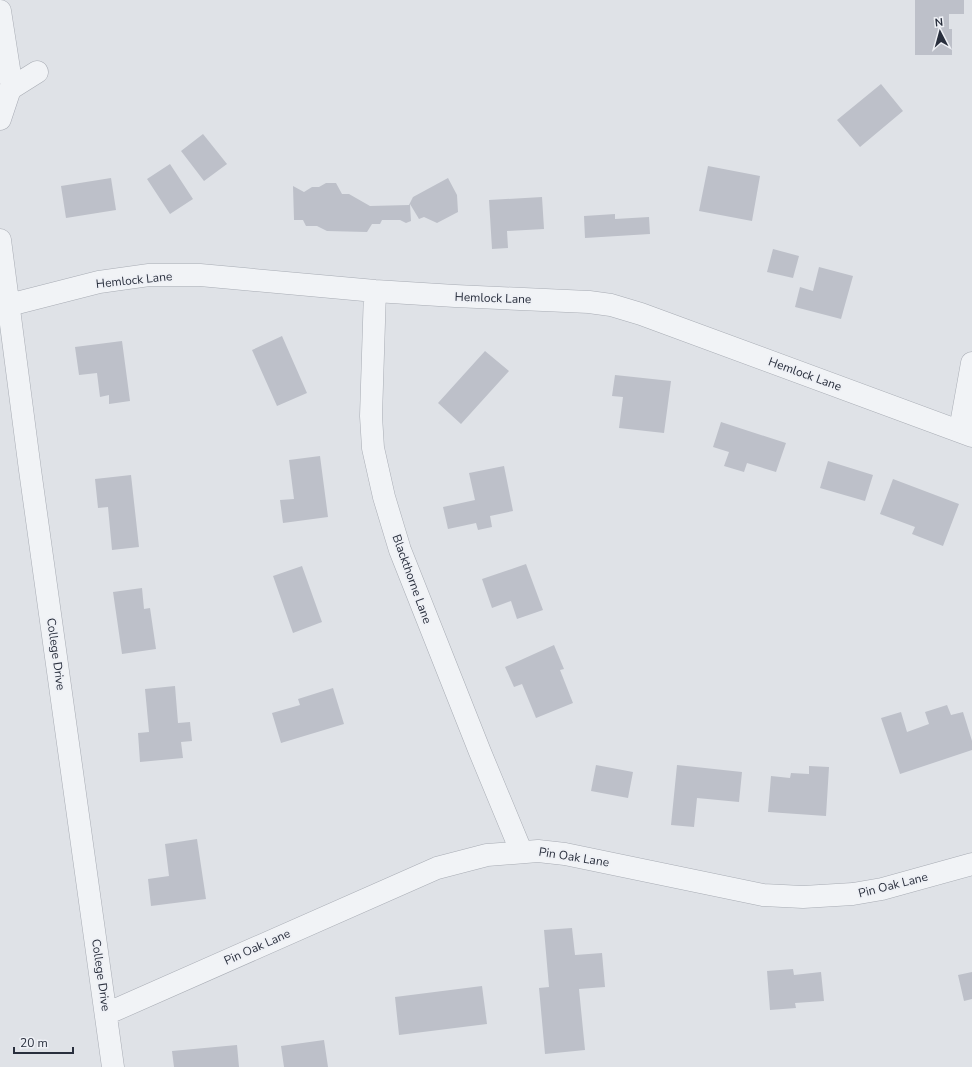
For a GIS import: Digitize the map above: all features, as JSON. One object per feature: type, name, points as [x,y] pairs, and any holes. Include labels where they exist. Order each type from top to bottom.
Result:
[{"type":"street","points":[[0,11],[12,88]]},
{"type":"street","points":[[0,119],[10,89],[37,72]]},
{"type":"street","name":"College Drive","points":[[0,240],[30,470],[113,1067]]},
{"type":"street","name":"Hemlock Lane","points":[[9,305],[99,282],[149,275],[200,275],[375,291],[589,302],[611,305],[641,314],[966,433]]},
{"type":"street","name":"Blackthorne Lane","points":[[375,291],[371,416],[373,448],[384,497],[400,550],[521,852]]},
{"type":"street","points":[[966,433],[972,363]]},
{"type":"street","name":"Pin Oak Lane","points":[[106,1014],[437,868],[487,855],[538,851],[565,854],[763,895],[803,898],[853,894],[882,889],[972,864]]},
{"type":"building","points":[[915,0],[964,0],[964,14],[949,14],[949,29],[952,29],[952,55],[915,55]]},
{"type":"building","points":[[881,84],[903,111],[860,147],[837,120]]},
{"type":"building","points":[[203,134],[227,164],[204,181],[181,151]]},
{"type":"building","points":[[170,164],[193,199],[170,214],[147,179]]},
{"type":"building","points":[[708,166],[760,176],[752,221],[699,211]]},
{"type":"building","points":[[111,178],[116,210],[66,218],[61,186]]},
{"type":"building","points":[[448,178],[457,195],[458,212],[437,223],[424,217],[419,219],[410,204],[411,221],[406,223],[400,220],[382,220],[380,224],[372,224],[367,232],[327,231],[317,226],[306,226],[303,220],[294,220],[293,186],[304,192],[312,187],[319,187],[326,183],[336,183],[342,194],[349,194],[370,206],[409,205],[413,197]]},
{"type":"building","points":[[542,197],[544,229],[507,231],[508,248],[492,249],[489,200]]},
{"type":"building","points":[[615,214],[615,219],[649,217],[650,234],[585,238],[584,216]]},
{"type":"building","points":[[773,249],[799,256],[793,278],[767,272]]},
{"type":"building","points":[[819,267],[853,276],[841,319],[795,307],[800,287],[813,291]]},
{"type":"building","points":[[282,336],[307,393],[277,406],[252,350]]},
{"type":"building","points":[[122,341],[130,401],[109,404],[109,395],[100,397],[97,373],[79,375],[75,347]]},
{"type":"building","points":[[485,351],[509,371],[461,424],[438,403]]},
{"type":"building","points":[[615,375],[671,381],[664,433],[619,428],[623,397],[612,396]]},
{"type":"building","points":[[721,422],[786,443],[776,472],[747,463],[744,472],[724,466],[729,452],[713,447]]},
{"type":"building","points":[[320,456],[328,517],[283,523],[280,500],[294,499],[289,460]]},
{"type":"building","points":[[828,461],[873,475],[865,501],[820,488]]},
{"type":"building","points":[[504,466],[513,511],[490,516],[492,527],[478,530],[476,523],[448,529],[443,507],[475,500],[469,473]]},
{"type":"building","points":[[131,475],[139,547],[112,550],[108,507],[98,508],[95,479]]},
{"type":"building","points":[[893,479],[959,504],[943,546],[912,534],[915,527],[880,514]]},
{"type":"building","points":[[526,564],[543,610],[517,619],[511,601],[492,608],[482,579]]},
{"type":"building","points":[[302,566],[322,622],[293,633],[273,576]]},
{"type":"building","points":[[142,588],[144,609],[150,608],[156,649],[122,654],[113,592]]},
{"type":"building","points":[[554,645],[564,669],[560,670],[573,703],[536,718],[522,684],[514,687],[505,667]]},
{"type":"building","points":[[175,686],[178,723],[190,722],[192,741],[181,742],[183,758],[140,762],[138,733],[149,732],[145,689]]},
{"type":"building","points":[[333,688],[344,724],[281,743],[272,713],[300,705],[298,699]]},
{"type":"building","points":[[947,705],[951,715],[963,712],[972,741],[972,750],[900,774],[881,718],[901,712],[907,732],[929,724],[925,712]]},
{"type":"building","points":[[596,765],[633,772],[628,798],[591,791]]},
{"type":"building","points":[[677,765],[742,772],[739,802],[697,798],[694,827],[671,825]]},
{"type":"building","points":[[809,766],[829,767],[826,816],[768,812],[771,776],[790,778],[791,773],[809,774]]},
{"type":"building","points":[[197,839],[206,899],[151,906],[148,879],[169,876],[165,844]]},
{"type":"building","points":[[572,928],[575,955],[602,953],[605,987],[579,989],[585,1050],[545,1054],[539,988],[549,987],[544,930]]},
{"type":"building","points":[[793,969],[794,975],[821,972],[824,1001],[795,1003],[796,1008],[770,1010],[767,971]]},
{"type":"building","points":[[972,972],[972,999],[964,1001],[958,975]]},
{"type":"building","points":[[482,986],[487,1024],[399,1035],[395,997]]},
{"type":"building","points":[[324,1040],[328,1067],[284,1067],[281,1046]]},
{"type":"building","points":[[237,1045],[239,1067],[174,1067],[172,1051]]}]
